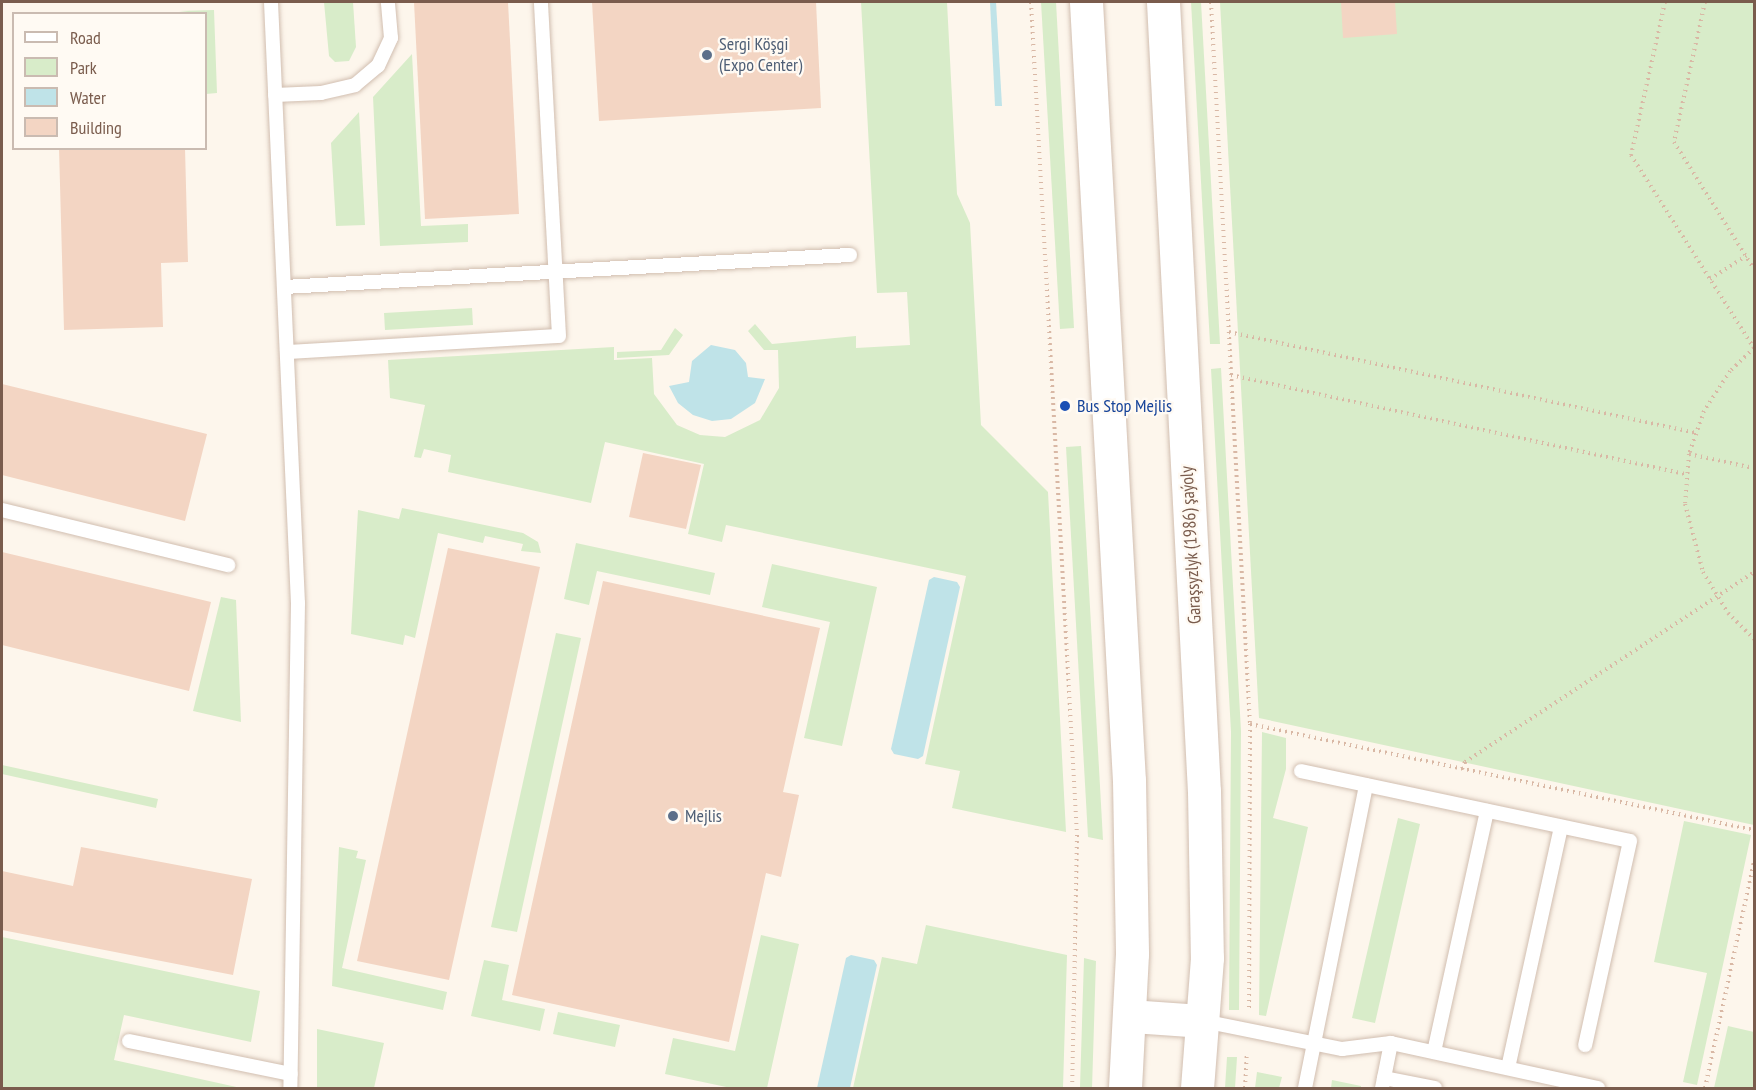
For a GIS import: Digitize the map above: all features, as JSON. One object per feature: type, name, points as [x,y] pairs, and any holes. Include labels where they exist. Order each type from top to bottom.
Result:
[{"type":"main road","points":[[1086,2],[1129,780],[1131,1016],[1125,1089]]},
{"type":"main road","name":"Garaşsyzlyk (1986) şaýoly","points":[[1163,2],[1204,791],[1207,958],[1197,1089]]},
{"type":"main road","points":[[1131,1016],[1202,1021]]},
{"type":"lane","points":[[271,2],[298,603],[290,1089]]},
{"type":"lane","points":[[275,95],[321,93],[355,85],[378,66],[391,38],[388,2]]},
{"type":"lane","points":[[287,352],[559,336],[541,2]]},
{"type":"lane","points":[[284,287],[850,255]]},
{"type":"lane","points":[[2,510],[228,565]]},
{"type":"lane","points":[[1301,771],[1630,842],[1585,1045]]},
{"type":"lane","points":[[1305,1089],[1366,785]]},
{"type":"lane","points":[[1434,1052],[1487,811]]},
{"type":"lane","points":[[1508,1068],[1561,827]]},
{"type":"lane","points":[[1202,1021],[1342,1049],[1391,1043],[1598,1089]]},
{"type":"lane","points":[[129,1041],[291,1074]]},
{"type":"lane","points":[[1391,1043],[1383,1083],[1435,1089]]},
{"type":"path","points":[[1031,2],[1077,835],[1071,1089]]},
{"type":"path","points":[[1211,2],[1250,724],[1248,1030],[1245,1089]]},
{"type":"path","points":[[1665,2],[1631,155],[1754,348],[1716,390],[1695,433],[1686,474],[1688,527],[1702,573],[1716,597],[1755,639]]},
{"type":"path","points":[[1706,2],[1674,142],[1755,270]]},
{"type":"path","points":[[1710,279],[1746,256]]},
{"type":"path","points":[[1229,332],[1695,433]]},
{"type":"path","points":[[1231,375],[1686,474]]},
{"type":"path","points":[[1689,454],[1755,468]]},
{"type":"path","points":[[1462,769],[1465,762],[1755,572]]},
{"type":"path","points":[[1250,724],[1755,830]]},
{"type":"path","points":[[1705,1089],[1755,861]]},
{"type":"green space","points":[[324,2],[353,2],[356,47],[349,61],[335,62],[329,56]]},
{"type":"green space","points":[[861,2],[947,2],[957,194],[970,223],[981,425],[1048,492],[1066,832],[952,808],[960,771],[925,764],[966,576],[726,525],[722,542],[688,534],[704,464],[605,442],[591,503],[448,472],[451,455],[424,449],[421,458],[414,457],[425,405],[390,398],[388,360],[614,347],[614,360],[652,358],[654,394],[677,425],[700,435],[725,437],[760,420],[779,388],[778,350],[764,350],[748,331],[755,324],[772,344],[856,336],[856,348],[910,345],[907,292],[877,293]]},
{"type":"green space","points":[[1041,2],[1056,2],[1074,328],[1060,329]]},
{"type":"green space","points":[[1191,2],[1201,2],[1220,344],[1210,344]]},
{"type":"green space","points":[[1220,2],[1754,2],[1754,825],[1259,718]]},
{"type":"green space","points":[[214,10],[217,93],[207,94],[207,12],[179,11]]},
{"type":"green space","points":[[412,54],[421,226],[468,224],[468,242],[380,246],[373,97]]},
{"type":"green space","points":[[359,112],[365,225],[336,226],[331,143]]},
{"type":"green space","points":[[472,308],[473,325],[385,330],[384,313]]},
{"type":"green space","points":[[675,328],[683,335],[669,355],[617,358],[617,352],[661,350]]},
{"type":"green space","points":[[1221,368],[1241,731],[1239,1010],[1229,1010],[1231,732],[1211,369]]},
{"type":"green space","points":[[1081,446],[1103,840],[1088,837],[1066,447]]},
{"type":"green space","points":[[402,508],[523,533],[538,542],[541,553],[521,551],[523,544],[485,536],[483,543],[438,533],[415,638],[405,635],[403,645],[351,634],[358,510],[399,519]]},
{"type":"green space","points":[[576,543],[715,573],[710,595],[597,571],[589,605],[564,599]]},
{"type":"green space","points":[[772,564],[877,587],[842,746],[804,738],[830,622],[762,607]]},
{"type":"green space","points":[[221,597],[236,600],[241,722],[193,711]]},
{"type":"green space","points":[[556,633],[581,638],[517,932],[491,927]]},
{"type":"green space","points":[[1262,732],[1286,738],[1286,769],[1273,818],[1308,827],[1266,1016],[1259,1015]]},
{"type":"green space","points":[[2,765],[158,799],[156,808],[2,774]]},
{"type":"green space","points":[[1398,818],[1420,824],[1375,1023],[1352,1018]]},
{"type":"green space","points":[[1684,821],[1751,835],[1697,1085],[1683,1082],[1707,973],[1654,962]]},
{"type":"green space","points":[[339,847],[358,851],[356,858],[366,860],[342,968],[447,992],[443,1010],[332,986]]},
{"type":"green space","points":[[926,925],[1067,955],[1063,1088],[853,1088],[882,957],[917,964]]},
{"type":"green space","points":[[761,935],[799,944],[767,1088],[731,1088],[665,1074],[673,1038],[735,1051]]},
{"type":"green space","points":[[2,937],[260,991],[251,1042],[124,1015],[114,1060],[241,1088],[2,1088]]},
{"type":"green space","points":[[1084,958],[1096,961],[1092,1088],[1080,1088]]},
{"type":"green space","points":[[484,960],[509,965],[502,1000],[545,1009],[540,1031],[471,1016]]},
{"type":"green space","points":[[558,1012],[620,1025],[615,1047],[553,1034]]},
{"type":"green space","points":[[1728,1026],[1754,1032],[1754,1088],[1714,1088]]},
{"type":"green space","points":[[317,1029],[384,1043],[374,1088],[317,1088]]},
{"type":"green space","points":[[1227,1057],[1237,1057],[1235,1088],[1225,1088]]},
{"type":"green space","points":[[1257,1072],[1282,1077],[1279,1088],[1255,1088]]},
{"type":"green space","points":[[1332,1080],[1361,1086],[1361,1088],[1331,1088]]},
{"type":"water","points":[[990,2],[996,2],[1002,106],[995,106]]},
{"type":"water","points":[[711,345],[735,350],[746,363],[748,377],[765,379],[755,403],[731,419],[712,421],[693,415],[678,403],[669,386],[689,382],[692,361]]},
{"type":"water","points":[[934,577],[957,582],[960,587],[923,756],[918,759],[894,754],[891,749],[929,580]]},
{"type":"water","points":[[851,955],[874,960],[877,965],[850,1088],[817,1088],[846,958]]},
{"type":"building","points":[[414,2],[508,2],[519,214],[425,219]]},
{"type":"building","name":"Sergi Köşgi (Expo Center)","points":[[592,2],[816,2],[821,108],[599,121]]},
{"type":"building","points":[[1341,2],[1395,2],[1397,34],[1343,38]]},
{"type":"building","points":[[59,150],[185,150],[188,262],[161,263],[163,327],[64,330]]},
{"type":"building","points":[[2,384],[207,434],[185,521],[2,475]]},
{"type":"building","points":[[643,453],[701,465],[686,529],[629,517]]},
{"type":"building","points":[[448,548],[540,567],[449,980],[357,961]]},
{"type":"building","points":[[2,552],[211,602],[189,691],[2,645]]},
{"type":"building","name":"Mejlis","points":[[603,581],[820,628],[783,792],[799,795],[781,877],[766,873],[729,1042],[512,995]]},
{"type":"building","points":[[81,847],[252,879],[233,975],[2,930],[2,871],[73,886]]},
{"type":"place","name":"Sergi Köşgi (Expo Center)","points":[[707,55]]},
{"type":"place","name":"Bus Stop Mejlis","points":[[1065,406]]},
{"type":"place","name":"Mejlis","points":[[673,816]]}]
